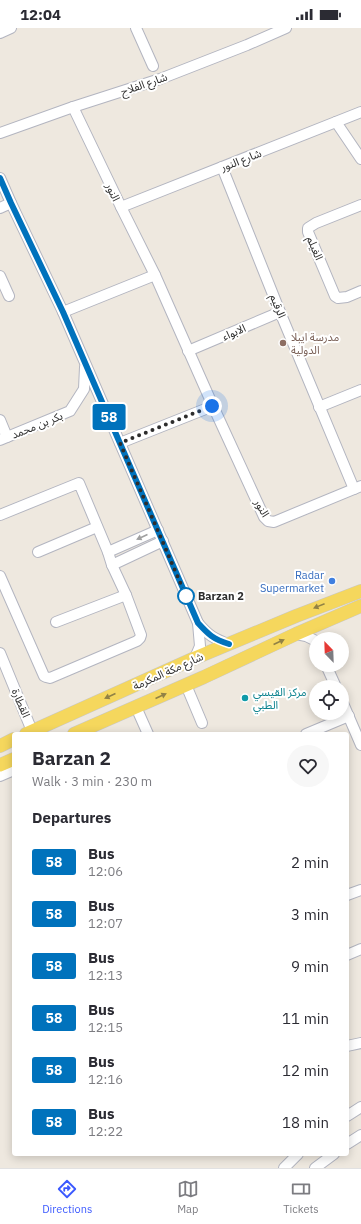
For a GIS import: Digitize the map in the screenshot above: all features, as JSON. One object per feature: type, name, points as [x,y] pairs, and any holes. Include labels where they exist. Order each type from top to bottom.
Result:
[{"type":"main road","name":"شارع مكة المكرمة","points":[[29,732],[195,658],[359,591]]},
{"type":"main road","name":"شارع مكة المكرمة","points":[[87,731],[136,706],[358,607]]},
{"type":"main road","points":[[0,746],[12,740]]},
{"type":"main road","points":[[0,766],[12,761]]},
{"type":"street","points":[[0,33],[11,28]]},
{"type":"street","points":[[136,28],[153,66]]},
{"type":"street","name":"شارع الفلاح","points":[[0,133],[201,64],[286,28]]},
{"type":"street","name":"النور","points":[[73,107],[155,275],[212,406],[264,517],[268,521],[274,522],[358,487]]},
{"type":"street","name":"شارع النور","points":[[121,207],[361,112]]},
{"type":"street","points":[[336,122],[361,158]]},
{"type":"street","name":"الرقيم","points":[[222,167],[319,407],[358,487]]},
{"type":"street","points":[[0,178],[63,312],[198,623],[205,632],[216,640],[229,644]]},
{"type":"street","points":[[0,208],[11,203]]},
{"type":"street","name":"الغيلم","points":[[361,205],[316,223],[308,228],[308,232],[335,296],[338,298],[347,297],[361,291]]},
{"type":"street","points":[[63,312],[155,275]]},
{"type":"street","points":[[0,276],[9,296]]},
{"type":"street","name":"الابواء","points":[[188,351],[280,312]]},
{"type":"street","name":"بكر بن محمد","points":[[4,438],[70,411],[84,389],[85,363]]},
{"type":"street","points":[[319,407],[361,390]]},
{"type":"street","points":[[120,443],[212,406]]},
{"type":"street","points":[[0,420],[4,438]]},
{"type":"street","points":[[0,515],[79,483],[112,565],[126,594],[141,635],[140,638],[48,678],[44,676],[0,576]]},
{"type":"street","points":[[38,552],[97,527]]},
{"type":"street","points":[[108,552],[158,530]]},
{"type":"street","points":[[112,565],[163,542]]},
{"type":"street","points":[[56,622],[126,594]]},
{"type":"street","points":[[195,658],[200,646],[198,623]]},
{"type":"street","points":[[316,632],[319,624]]},
{"type":"street","points":[[296,634],[309,638]]},
{"type":"street","name":"القطارة","points":[[0,653],[29,732]]},
{"type":"street","points":[[186,685],[202,723]]},
{"type":"street","points":[[136,706],[147,732]]},
{"type":"street","points":[[349,716],[361,745]]},
{"type":"street","points":[[311,732],[339,720]]},
{"type":"street","points":[[0,776],[12,771]]},
{"type":"street","points":[[349,895],[361,890]]},
{"type":"street","points":[[349,954],[361,949]]},
{"type":"street","points":[[349,1046],[361,1043]]},
{"type":"street","points":[[349,1115],[361,1107]]},
{"type":"street","points":[[349,1143],[361,1135]]},
{"type":"street","points":[[315,1168],[331,1156]]},
{"type":"bus line","name":"58","points":[[0,178],[63,312],[198,623],[205,632],[216,640],[229,644]]},
{"type":"place","name":"مدرسة ايبلا الدولية","points":[[283,343]]},
{"type":"place","name":"Radar Supermarket","points":[[332,581]]},
{"type":"place","name":"Barzan 2","points":[[186,596]]},
{"type":"place","name":"مركز القيسي الطبي","points":[[245,698]]},
{"type":"route","points":[[186,596],[120,443],[212,406]]}]
